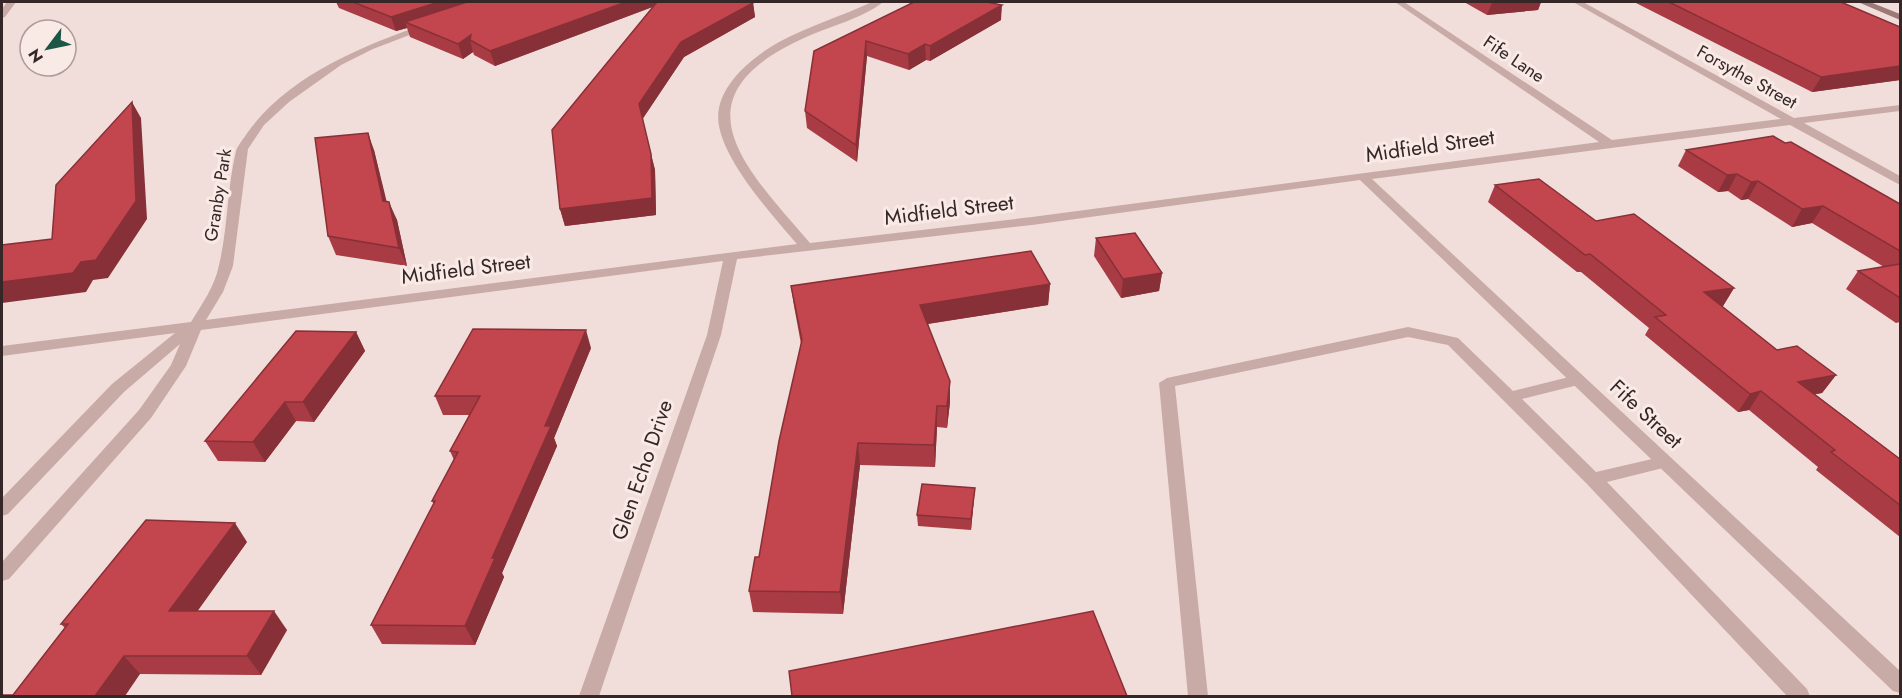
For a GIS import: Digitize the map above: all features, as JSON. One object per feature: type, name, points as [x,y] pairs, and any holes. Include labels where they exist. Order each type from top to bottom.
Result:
[{"type":"street","points":[[2,15],[11,2]]},
{"type":"street","points":[[806,247],[769,202],[730,145],[724,124],[725,108],[732,89],[746,71],[769,52],[878,2]]},
{"type":"street","name":"Fife Lane","points":[[1399,2],[1610,144]]},
{"type":"street","name":"Forsythe Street","points":[[1577,2],[1900,181]]},
{"type":"street","points":[[1863,2],[1900,17]]},
{"type":"street","name":"Granby Park","points":[[2,574],[145,414],[178,366],[196,325],[216,291],[226,266],[242,149],[260,123],[307,82],[338,63],[370,47],[437,23]]},
{"type":"street","name":"Midfield Street","points":[[2,351],[731,256],[1032,221],[1362,176],[1900,108]]},
{"type":"street","name":"Fife Street","points":[[1362,176],[1900,684]]},
{"type":"street","name":"Glen Echo Drive","points":[[589,696],[714,335],[731,256]]},
{"type":"street","name":"Granby Park","points":[[2,509],[118,388],[196,325]]},
{"type":"street","points":[[1198,696],[1167,383],[1408,332],[1453,341],[1593,479],[1800,696]]},
{"type":"street","points":[[1510,397],[1577,380]]},
{"type":"street","points":[[1593,479],[1665,462]]},
{"type":"building","points":[[353,2],[439,2],[391,17]]},
{"type":"building","points":[[467,2],[626,2],[490,51],[470,40],[471,35],[458,44],[405,22]]},
{"type":"building","points":[[657,2],[753,3],[681,42],[639,104],[651,154],[652,198],[560,209],[552,130]]},
{"type":"building","points":[[914,2],[987,2],[1002,5],[930,46],[925,44],[908,54],[866,41],[856,145],[805,111],[814,51]]},
{"type":"building","points":[[1669,2],[1841,2],[1900,27],[1900,66],[1821,77]]},
{"type":"building","points":[[132,102],[136,201],[96,260],[81,262],[73,273],[2,282],[2,245],[52,239],[56,185]]},
{"type":"building","points":[[368,133],[383,201],[389,202],[399,248],[328,236],[315,138]]},
{"type":"building","points":[[1773,136],[1785,143],[1791,142],[1900,204],[1900,251],[1823,206],[1802,209],[1758,181],[1751,182],[1737,174],[1727,175],[1686,150]]},
{"type":"building","points":[[1539,179],[1596,221],[1634,214],[1734,288],[1704,292],[1777,350],[1797,346],[1836,375],[1798,382],[1900,459],[1900,505],[1831,452],[1835,450],[1761,391],[1750,394],[1655,317],[1666,315],[1590,254],[1585,255],[1495,185]]},
{"type":"building","points":[[1135,233],[1162,273],[1123,279],[1096,238]]},
{"type":"building","points":[[1031,251],[1050,284],[920,305],[950,381],[947,406],[937,406],[934,445],[858,443],[840,592],[749,591],[755,557],[759,557],[779,441],[802,340],[791,286]]},
{"type":"building","points":[[1900,264],[1900,298],[1858,271]]},
{"type":"building","points":[[473,329],[586,330],[545,426],[551,426],[492,558],[495,558],[465,626],[371,625],[435,501],[432,501],[458,452],[450,451],[480,396],[435,396]]},
{"type":"building","points":[[296,331],[356,332],[303,402],[285,402],[253,442],[205,441]]},
{"type":"building","points":[[922,484],[975,488],[971,519],[917,515]]},
{"type":"building","points":[[146,520],[235,523],[169,611],[274,611],[247,656],[124,656],[95,696],[2,696],[13,695],[68,624],[61,624]]},
{"type":"building","points":[[1093,611],[1127,696],[792,696],[789,671]]}]
